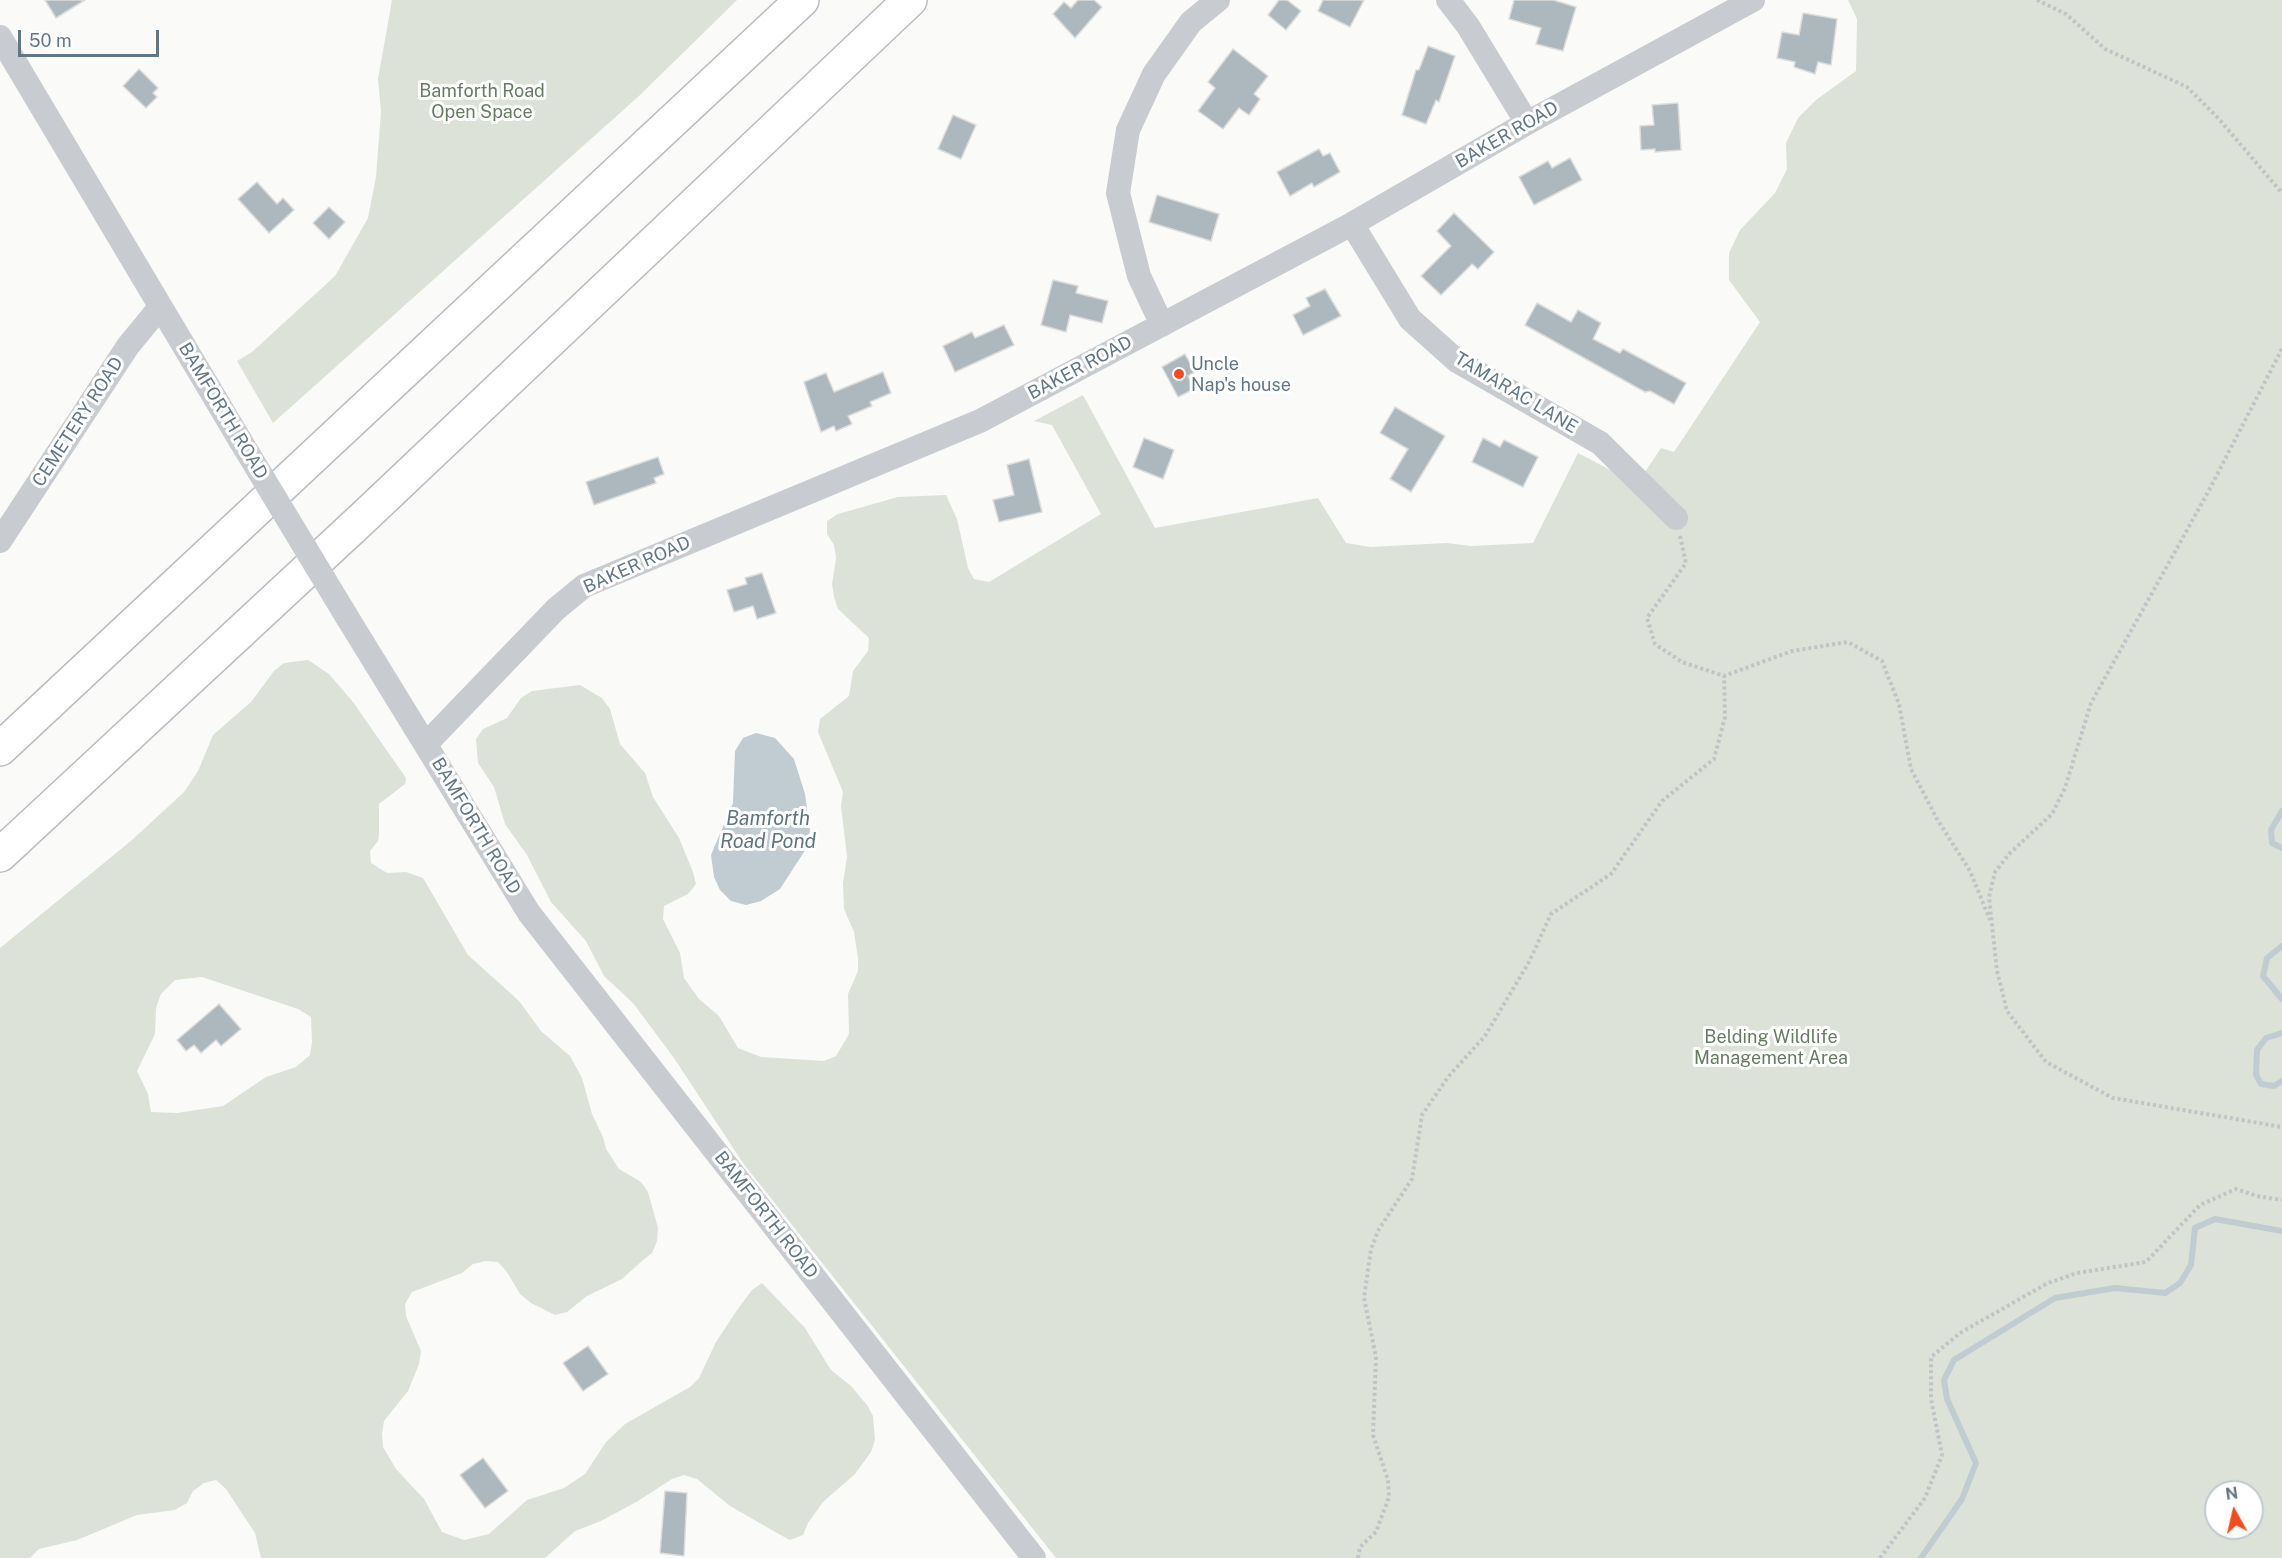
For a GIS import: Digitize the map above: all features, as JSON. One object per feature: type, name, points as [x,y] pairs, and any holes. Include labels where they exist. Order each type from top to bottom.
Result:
[{"type":"highway","points":[[0,749],[802,0]]},
{"type":"highway","points":[[0,855],[356,525],[910,0]]},
{"type":"street","points":[[1162,325],[1139,276],[1118,193],[1128,130],[1154,74],[1191,22],[1218,0]]},
{"type":"street","points":[[1448,0],[1468,26],[1527,123]]},
{"type":"street","name":"BAKER ROAD","points":[[426,744],[556,609],[584,586],[980,421],[1352,224],[1527,123],[1753,0]]},
{"type":"street","name":"BAMFORTH ROAD","points":[[0,37],[240,440],[529,913],[1034,1558]]},
{"type":"street","name":"TAMARAC LANE","points":[[1352,224],[1410,319],[1457,361],[1600,442],[1676,518]]},
{"type":"street","name":"CEMETERY ROAD","points":[[0,541],[128,346],[160,307]]},
{"type":"path","points":[[2037,0],[2066,14],[2105,49],[2187,87],[2218,118],[2282,194]]},
{"type":"path","points":[[2282,349],[2207,494],[2091,703],[2065,788],[2052,814],[2009,854],[1995,873],[1989,897],[1997,971],[2007,1011],[2046,1062],[2113,1098],[2282,1127]]},
{"type":"path","points":[[1676,518],[1686,563],[1647,618],[1655,644],[1682,662],[1724,676],[1792,651],[1848,642],[1882,661],[1899,704],[1911,769],[1937,819],[1970,871],[1993,926]]},
{"type":"path","points":[[1358,1558],[1360,1547],[1376,1532],[1389,1497],[1388,1480],[1373,1435],[1376,1357],[1364,1298],[1371,1250],[1379,1229],[1412,1179],[1422,1115],[1448,1077],[1485,1036],[1529,962],[1551,914],[1611,874],[1662,801],[1714,759],[1725,717],[1724,676]]},
{"type":"path","points":[[1880,1558],[1925,1498],[1942,1455],[1931,1399],[1931,1357],[1960,1333],[2046,1284],[2077,1273],[2146,1262],[2200,1205],[2236,1189],[2267,1199],[2282,1200]]},
{"type":"green space","name":"Bamforth Road Open Space","points":[[392,0],[737,0],[639,96],[273,423],[237,361],[252,352],[335,276],[368,218],[376,177],[381,112],[378,79]]},
{"type":"green space","name":"Belding Wildlife Management Area","points":[[1848,0],[2282,0],[2282,1558],[1056,1558],[743,1163],[674,1058],[633,1003],[604,976],[586,941],[551,902],[527,855],[505,824],[494,787],[478,763],[476,739],[483,729],[507,718],[521,698],[532,691],[580,685],[602,698],[610,709],[620,744],[645,773],[653,797],[679,838],[693,872],[696,884],[688,894],[664,906],[663,919],[680,953],[684,978],[699,999],[719,1016],[738,1048],[761,1057],[824,1061],[836,1056],[849,1034],[848,994],[858,971],[858,958],[854,932],[844,909],[843,883],[847,857],[841,806],[843,792],[818,732],[820,719],[849,696],[853,671],[868,651],[869,638],[838,609],[832,584],[836,558],[834,545],[827,534],[827,521],[838,514],[898,497],[946,495],[957,519],[968,568],[974,579],[989,582],[1101,514],[1052,425],[1034,421],[1083,395],[1155,528],[1318,498],[1346,543],[1371,547],[1446,543],[1471,546],[1533,543],[1578,453],[1637,484],[1661,448],[1674,452],[1760,322],[1729,280],[1729,253],[1740,230],[1775,193],[1787,169],[1786,143],[1798,118],[1816,100],[1856,71],[1857,19]]},
{"type":"green space","points":[[308,660],[329,674],[353,702],[406,778],[405,784],[379,804],[379,835],[378,841],[370,851],[371,863],[387,873],[406,872],[423,878],[468,955],[519,1001],[541,1031],[570,1056],[582,1078],[592,1114],[606,1149],[619,1169],[641,1182],[648,1192],[658,1228],[657,1241],[652,1253],[622,1279],[587,1296],[567,1312],[555,1315],[531,1303],[520,1294],[498,1262],[485,1261],[473,1264],[462,1273],[412,1292],[405,1304],[406,1316],[421,1351],[419,1364],[408,1391],[384,1421],[382,1434],[383,1447],[396,1469],[424,1499],[442,1532],[464,1540],[489,1534],[527,1500],[564,1488],[585,1474],[606,1442],[625,1424],[690,1387],[699,1378],[716,1342],[737,1310],[752,1290],[762,1283],[805,1328],[831,1370],[851,1386],[873,1416],[875,1440],[871,1452],[855,1474],[823,1502],[808,1523],[803,1535],[790,1540],[730,1506],[697,1479],[684,1475],[672,1479],[601,1521],[575,1531],[545,1558],[261,1558],[255,1533],[226,1489],[216,1480],[204,1483],[193,1491],[187,1503],[175,1510],[137,1515],[77,1540],[39,1549],[30,1558],[0,1558],[0,948],[132,840],[184,792],[198,771],[213,735],[251,702],[274,671],[284,663]],"holes":[[[202,977],[298,1009],[311,1017],[312,1042],[310,1055],[296,1067],[266,1077],[223,1106],[177,1113],[151,1112],[148,1094],[137,1071],[155,1034],[156,1008],[161,994],[175,980]]]},
{"type":"water","name":"Bamforth Road Pond","points":[[756,733],[775,738],[794,759],[805,794],[810,831],[804,852],[780,889],[761,901],[746,905],[731,901],[720,890],[714,877],[711,855],[733,803],[735,751],[743,738]]},
{"type":"building","points":[[45,0],[85,0],[56,18]]},
{"type":"building","points":[[1078,0],[1094,0],[1102,7],[1075,38],[1053,14],[1064,2],[1071,8]]},
{"type":"building","points":[[1279,0],[1287,0],[1301,11],[1286,30],[1268,15]]},
{"type":"building","points":[[1323,0],[1364,0],[1350,27],[1318,11]]},
{"type":"building","points":[[1514,0],[1553,0],[1576,7],[1563,51],[1536,44],[1541,28],[1509,19]]},
{"type":"building","points":[[1803,13],[1837,19],[1831,65],[1818,62],[1815,74],[1794,67],[1795,62],[1777,58],[1782,32],[1799,35]]},
{"type":"building","points":[[1428,46],[1455,56],[1439,102],[1436,100],[1426,124],[1402,115],[1416,70],[1419,70]]},
{"type":"building","points":[[1233,49],[1268,76],[1254,94],[1260,99],[1249,115],[1239,108],[1223,129],[1198,111],[1215,88],[1208,82]]},
{"type":"building","points":[[139,69],[158,88],[153,93],[157,97],[146,108],[123,86]]},
{"type":"building","points":[[1678,103],[1681,150],[1655,152],[1655,149],[1641,150],[1640,126],[1654,125],[1652,105]]},
{"type":"building","points":[[953,115],[976,125],[961,159],[938,149]]},
{"type":"building","points":[[1319,149],[1323,156],[1330,153],[1340,172],[1314,187],[1312,183],[1290,196],[1277,172]]},
{"type":"building","points":[[1570,158],[1582,180],[1534,205],[1519,177],[1548,161],[1552,168]]},
{"type":"building","points":[[257,182],[277,204],[283,198],[294,210],[269,233],[238,199]]},
{"type":"building","points":[[1157,195],[1219,214],[1211,241],[1149,222]]},
{"type":"building","points":[[329,207],[345,222],[329,239],[313,223]]},
{"type":"building","points":[[1454,213],[1494,252],[1478,269],[1472,264],[1441,295],[1421,276],[1451,246],[1437,231]]},
{"type":"building","points":[[1053,280],[1078,286],[1076,293],[1108,301],[1102,323],[1070,315],[1066,332],[1041,325]]},
{"type":"building","points":[[1325,289],[1341,316],[1303,335],[1293,315],[1310,306],[1306,298]]},
{"type":"building","points":[[1537,303],[1571,322],[1578,310],[1601,323],[1593,339],[1620,353],[1623,349],[1686,383],[1674,404],[1650,391],[1645,392],[1525,325]]},
{"type":"building","points":[[1004,325],[1014,345],[955,372],[943,346],[972,332],[975,338]]},
{"type":"building","name":"Uncle Nap's house","points":[[1185,354],[1195,372],[1188,376],[1194,389],[1178,397],[1162,367]]},
{"type":"building","points":[[883,372],[891,393],[870,402],[872,406],[848,416],[852,424],[836,431],[834,426],[821,432],[804,382],[826,373],[834,392]]},
{"type":"building","points":[[1395,407],[1445,436],[1411,492],[1390,479],[1408,449],[1380,433]]},
{"type":"building","points":[[1144,438],[1174,450],[1163,479],[1133,467]]},
{"type":"building","points":[[1483,438],[1500,447],[1504,440],[1538,457],[1523,487],[1472,462]]},
{"type":"building","points":[[658,457],[664,474],[654,478],[656,483],[594,505],[586,482]]},
{"type":"building","points":[[1029,459],[1042,512],[999,522],[993,500],[1014,495],[1007,465]]},
{"type":"building","points":[[762,573],[776,613],[757,619],[753,606],[734,612],[727,590],[747,584],[745,578]]},
{"type":"building","points":[[219,1004],[241,1029],[221,1046],[216,1040],[201,1053],[194,1045],[186,1051],[177,1040]]},
{"type":"building","points":[[588,1346],[608,1374],[583,1391],[563,1363]]},
{"type":"building","points":[[483,1458],[508,1491],[485,1508],[460,1475]]},
{"type":"building","points":[[665,1491],[687,1493],[684,1556],[660,1553]]},
{"type":"waterway","points":[[2282,811],[2271,830],[2272,843],[2282,848]]},
{"type":"waterway","points":[[2282,946],[2267,958],[2263,976],[2282,999]]},
{"type":"waterway","points":[[2282,1033],[2266,1038],[2257,1050],[2256,1075],[2261,1084],[2274,1086],[2282,1081]]},
{"type":"waterway","points":[[1921,1558],[1962,1499],[1976,1463],[1947,1399],[1944,1380],[1954,1360],[2055,1298],[2115,1288],[2165,1293],[2180,1283],[2191,1265],[2195,1228],[2215,1219],[2282,1231]]},
{"type":"place","name":"Uncle Nap's house","points":[[1179,374]]}]
